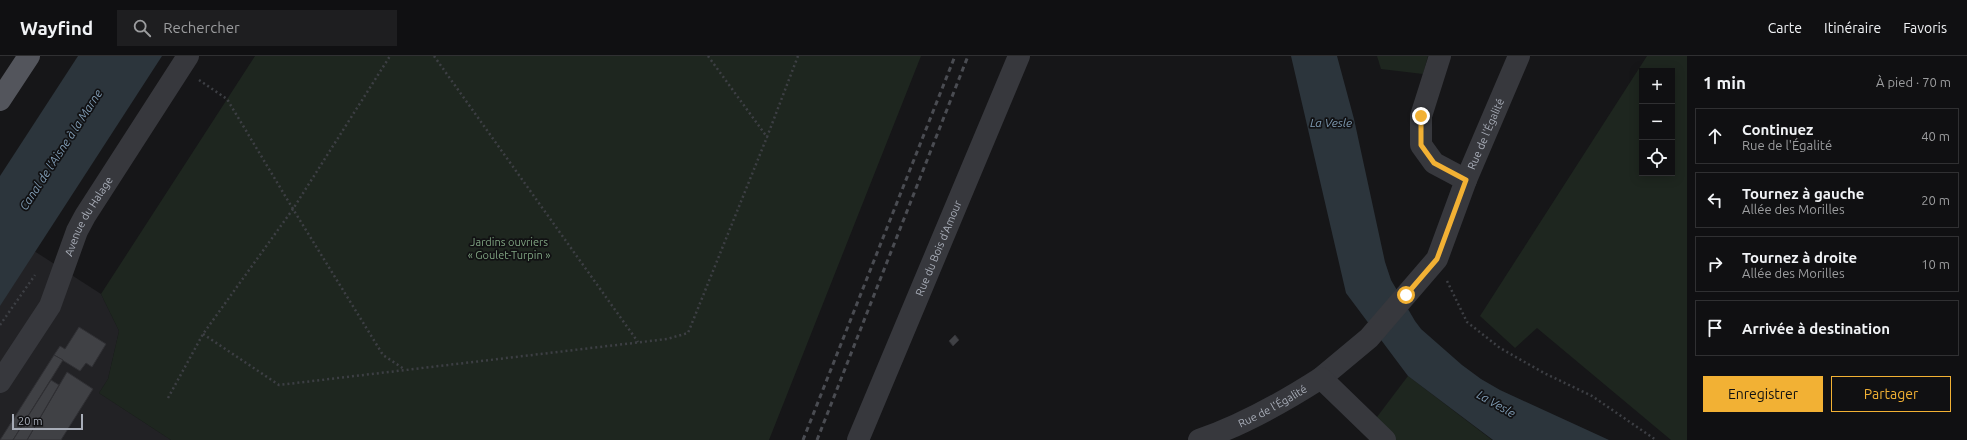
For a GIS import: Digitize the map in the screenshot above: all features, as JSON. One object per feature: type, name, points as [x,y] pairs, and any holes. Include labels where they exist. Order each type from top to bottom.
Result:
[{"type":"main road","points":[[0,100],[29,56]]},
{"type":"street","name":"Rue du Bois d'Amour","points":[[858,440],[1019,56]]},
{"type":"street","points":[[1440,56],[1421,116],[1421,145],[1434,163],[1466,180]]},
{"type":"street","name":"Rue de l'Égalité","points":[[1199,440],[1219,433],[1263,413],[1321,378],[1369,338],[1437,259],[1466,180],[1519,56]]},
{"type":"street","name":"Avenue du Halage","points":[[0,382],[50,306],[77,231],[85,216],[184,62]]},
{"type":"street","points":[[1321,378],[1385,440]]},
{"type":"path","points":[[168,398],[203,334],[293,209],[390,56]]},
{"type":"path","points":[[434,56],[638,342]]},
{"type":"path","points":[[708,56],[766,137]]},
{"type":"path","points":[[203,334],[279,385],[667,339],[688,333],[798,56]]},
{"type":"path","points":[[184,62],[227,99],[383,355],[404,369]]},
{"type":"path","points":[[1437,259],[1467,322],[1500,348],[1544,373],[1592,396],[1656,440]]},
{"type":"path","points":[[0,325],[36,273]]},
{"type":"shaded area","points":[[0,229],[101,294],[119,331],[108,379],[99,393],[171,440],[0,440]]},
{"type":"green space","name":"Jardins ouvriers « Goulet-Turpin »","points":[[255,56],[921,56],[769,440],[171,440],[99,393],[108,379],[119,331],[101,294]]},
{"type":"green space","points":[[1377,56],[1428,56],[1423,74],[1381,69]]},
{"type":"green space","points":[[1647,56],[1687,56],[1687,440],[1671,440],[1537,328],[1515,348],[1480,316],[1639,68],[1639,176],[1675,176],[1675,68],[1639,68]]},
{"type":"green space","points":[[1408,376],[1492,440],[1372,440],[1377,417]]},
{"type":"water","name":"Canal de l'Aisne à la Marne","points":[[78,56],[162,56],[0,306],[0,176]]},
{"type":"water","name":"La Vesle","points":[[1291,56],[1337,56],[1354,119],[1385,262],[1391,280],[1421,329],[1462,365],[1481,379],[1500,390],[1609,440],[1493,440],[1408,376],[1346,293]]},
{"type":"building","points":[[79,327],[106,344],[92,367],[86,363],[80,371],[54,355],[60,346],[65,349]]},
{"type":"building","points":[[955,335],[959,340],[953,346],[949,341]]},
{"type":"building","points":[[54,355],[63,360],[13,440],[0,440]]},
{"type":"building","points":[[67,372],[93,389],[61,440],[27,440]]},
{"type":"building","points":[[51,380],[59,385],[27,440],[13,440]]},
{"type":"railway","points":[[803,440],[955,56]]},
{"type":"railway","points":[[817,440],[968,56]]},
{"type":"route","points":[[1406,295],[1437,259],[1466,180],[1434,163],[1421,145],[1421,116]]}]
